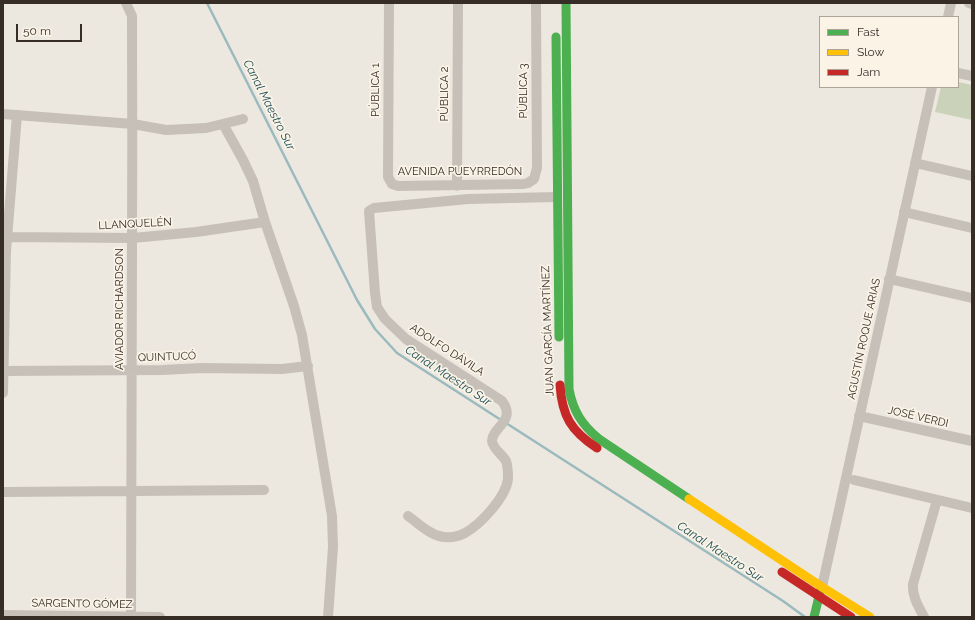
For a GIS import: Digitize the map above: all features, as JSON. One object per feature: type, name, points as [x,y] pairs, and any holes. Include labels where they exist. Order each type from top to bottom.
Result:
[{"type":"main road","name":"JUAN GARCÍA MARTÍNEZ","points":[[566,3],[569,390],[572,406],[576,415],[581,422],[599,439],[870,617]]},
{"type":"main road","name":"JUAN GARCÍA MARTÍNEZ","points":[[556,30],[556,197],[559,345]]},
{"type":"main road","name":"JUAN GARCÍA MARTÍNEZ","points":[[560,361],[560,392],[562,407],[567,421],[578,434],[592,445],[851,617]]},
{"type":"main road","name":"AGUSTÍN ROQUE ARIAS","points":[[814,616],[822,586]]},
{"type":"street","name":"AVIADOR RICHARDSON","points":[[126,3],[132,16],[133,124],[130,490],[131,617]]},
{"type":"street","name":"PÚBLICA 1","points":[[388,3],[388,177]]},
{"type":"street","name":"PÚBLICA 2","points":[[457,186],[458,3]]},
{"type":"street","name":"PÚBLICA 3","points":[[534,179],[537,168],[536,3]]},
{"type":"street","points":[[948,16],[951,3]]},
{"type":"street","points":[[959,73],[972,76]]},
{"type":"street","name":"AGUSTÍN ROQUE ARIAS","points":[[822,586],[932,88]]},
{"type":"street","points":[[3,114],[133,124],[166,130],[206,128],[243,118]]},
{"type":"street","points":[[3,393],[4,298],[7,237],[17,115]]},
{"type":"street","points":[[223,124],[248,169],[256,190],[302,335],[332,516],[333,548],[328,617]]},
{"type":"street","points":[[915,163],[972,176]]},
{"type":"street","name":"AVENIDA PUEYRREDÓN","points":[[388,177],[392,184],[398,186],[524,184],[534,179]]},
{"type":"street","name":"ADOLFO DÁVILA","points":[[408,516],[435,534],[444,537],[456,537],[466,532],[484,517],[501,498],[506,489],[508,479],[506,461],[492,442],[493,437],[505,418],[507,407],[502,400],[406,339],[385,319],[377,307],[368,211],[374,208],[468,199],[556,197]]},
{"type":"street","points":[[904,212],[972,228]]},
{"type":"street","name":"LLANQUELÉN","points":[[7,237],[133,238],[196,232],[265,222]]},
{"type":"street","points":[[889,279],[972,298]]},
{"type":"street","name":"QUINTUCÓ","points":[[4,371],[162,370],[202,368],[282,369],[308,366]]},
{"type":"street","name":"JOSÉ VERDI","points":[[859,416],[972,441]]},
{"type":"street","points":[[854,480],[972,508]]},
{"type":"street","points":[[3,492],[264,490]]},
{"type":"street","points":[[924,617],[913,592],[937,500]]},
{"type":"street","name":"SARGENTO GÓMEZ","points":[[3,615],[160,617]]},
{"type":"green space","points":[[959,82],[972,85],[972,120],[935,112],[941,88],[959,88]]},
{"type":"waterway","name":"Canal Maestro Sur","points":[[207,3],[357,300],[375,329],[397,353],[501,420]]},
{"type":"waterway","name":"Canal Maestro Sur","points":[[506,423],[783,601],[805,617]]},
{"type":"traffic: fast","points":[[566,3],[569,389],[573,404],[579,417],[599,439],[689,499]]},
{"type":"traffic: fast","points":[[556,37],[559,337]]},
{"type":"traffic: fast","points":[[814,617],[821,588]]},
{"type":"traffic: slow","points":[[689,499],[870,617]]},
{"type":"traffic: jam","points":[[560,385],[563,406],[574,429],[597,448]]},
{"type":"traffic: jam","points":[[782,572],[851,617]]}]
